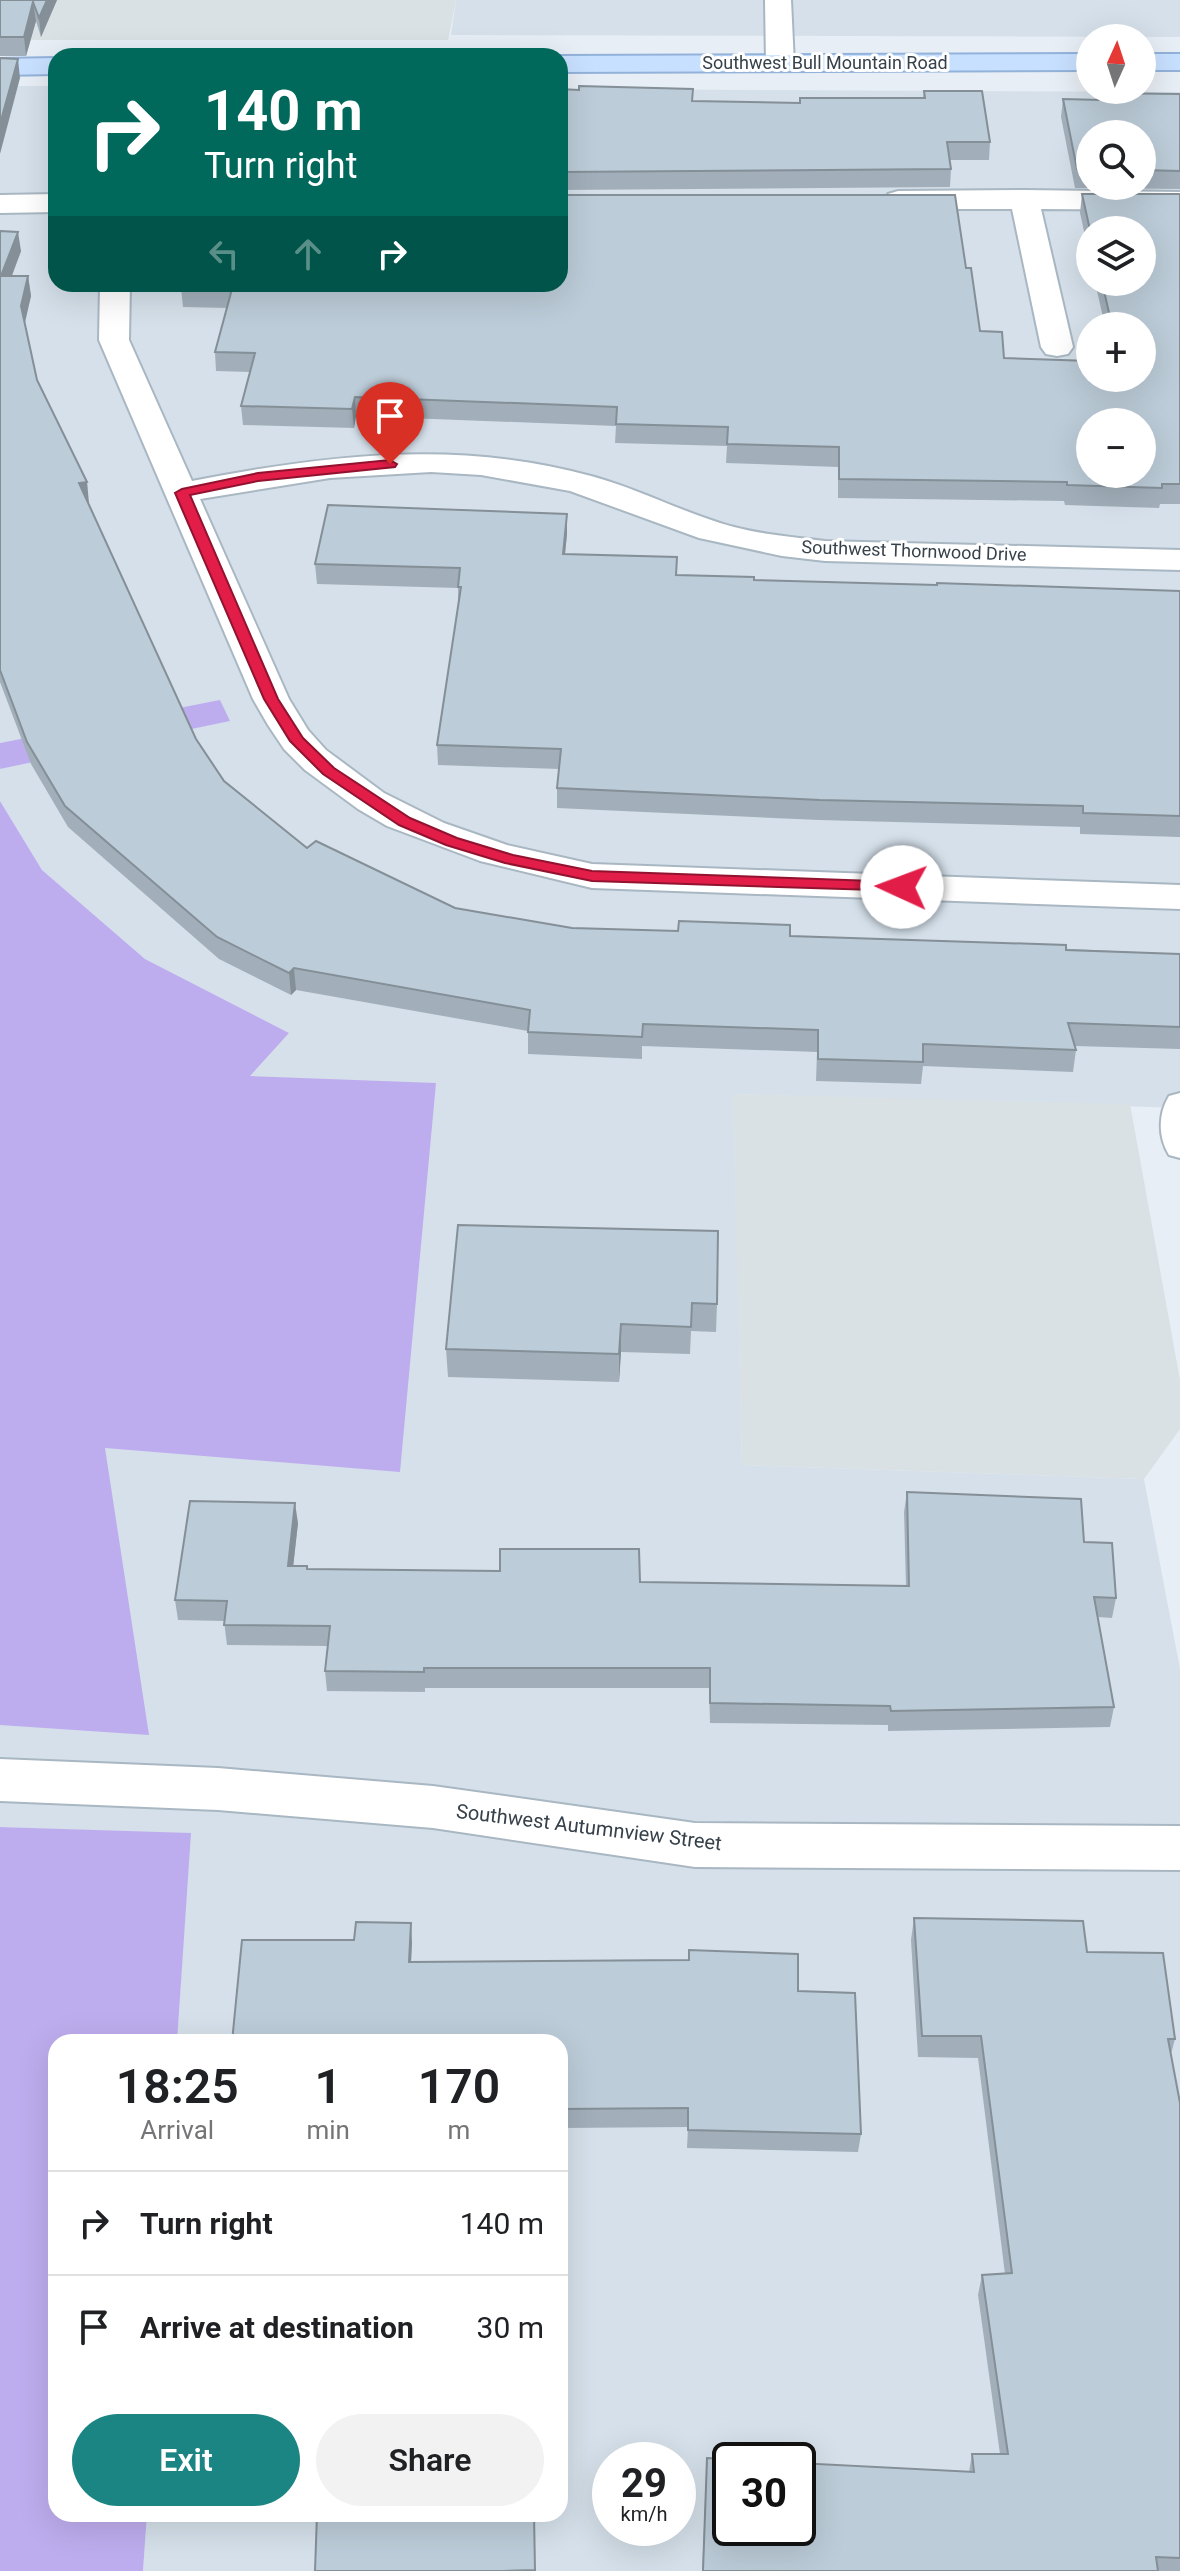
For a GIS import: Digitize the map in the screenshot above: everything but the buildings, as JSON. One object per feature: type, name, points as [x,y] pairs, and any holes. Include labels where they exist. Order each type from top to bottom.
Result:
[{"type":"main road","name":"Southwest Bull Mountain Road","points":[[568,64],[1076,62]]},
{"type":"main road","points":[[1156,62],[1180,62]]},
{"type":"main road","points":[[0,67],[48,66]]},
{"type":"street","points":[[778,0],[780,64]]},
{"type":"street","points":[[1024,199],[1057,347]]},
{"type":"street","points":[[867,201],[1180,201]]},
{"type":"street","points":[[0,204],[48,203]]},
{"type":"street","points":[[115,292],[114,340],[271,699],[297,741],[328,771],[362,796],[405,821],[451,842],[511,860],[592,876],[1180,897]]},
{"type":"street","name":"Southwest Thornwood Drive","points":[[182,493],[258,477],[368,465],[448,463],[508,467],[578,482],[713,532],[825,551],[1180,560]]},
{"type":"street","name":"Southwest Autumnview Street","points":[[0,1780],[218,1789],[433,1807],[695,1845],[1180,1848]]},
{"type":"lane","points":[[1180,1104],[1176,1116],[1180,1147]]},
{"type":"shaded area","points":[[0,0],[456,0],[448,40],[0,40]]},
{"type":"shaded area","points":[[456,0],[1180,0],[1180,37],[1156,37],[1156,24],[1076,24],[1076,37],[451,35]]},
{"type":"shaded area","points":[[0,86],[48,86],[48,292],[568,292],[568,89],[1076,91],[1076,104],[1156,104],[1156,92],[1180,92],[1180,1108],[734,1094],[742,1465],[1144,1479],[1180,1669],[1180,2571],[143,2571],[146,2522],[568,2522],[568,2034],[178,2034],[190,1834],[0,1827],[0,1067],[289,1033],[145,959],[42,870],[0,801],[0,769],[229,721],[220,701],[0,743]]},
{"type":"shaded area","points":[[220,700],[230,721],[0,769],[0,743]]},
{"type":"shaded area","points":[[0,801],[42,870],[145,959],[289,1033],[250,1076],[436,1083],[400,1472],[105,1448],[149,1735],[0,1725]]},
{"type":"shaded area","points":[[733,1094],[1130,1104],[1180,1380],[1180,1429],[1144,1479],[742,1465]]},
{"type":"shaded area","points":[[0,1827],[191,1833],[178,2034],[48,2034],[48,2522],[146,2522],[143,2571],[0,2571]]},
{"type":"route","points":[[390,464],[258,477],[182,493],[271,699],[297,741],[328,771],[362,796],[405,821],[451,842],[511,860],[592,876],[902,887]]}]
